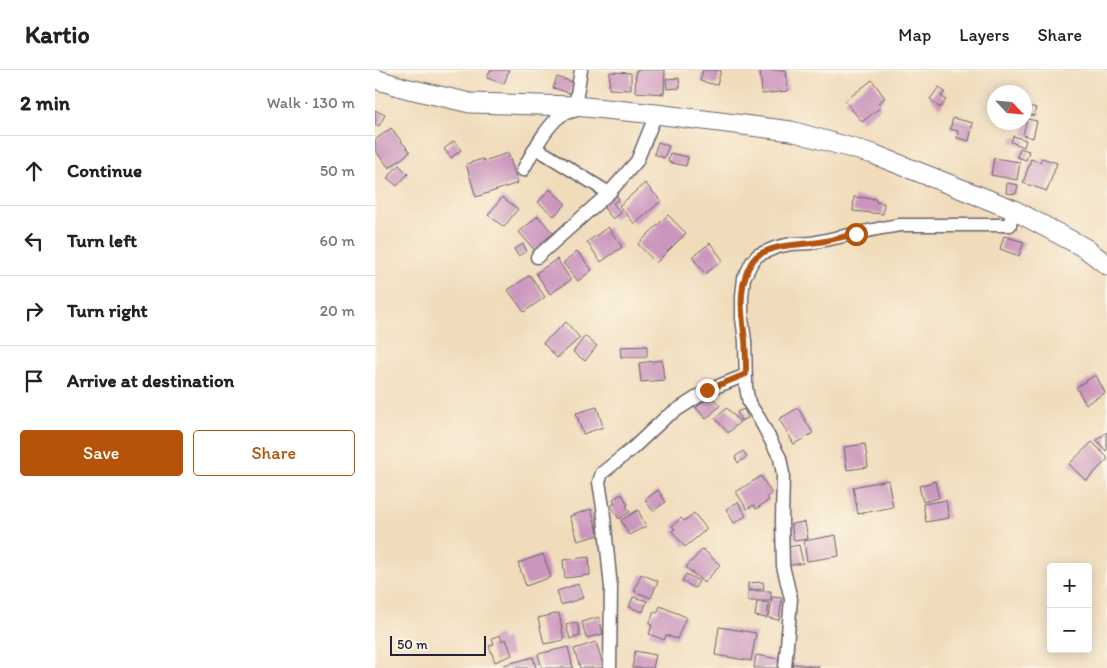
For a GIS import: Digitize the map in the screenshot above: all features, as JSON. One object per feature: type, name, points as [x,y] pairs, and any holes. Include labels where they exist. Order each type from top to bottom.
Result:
[{"type":"main road","points":[[375,79],[470,103],[582,106],[791,131],[873,154],[1012,209],[1085,248],[1107,265]]},
{"type":"street","points":[[523,170],[551,125],[564,114],[582,106],[581,70]]},
{"type":"street","points":[[537,258],[609,193],[637,161],[656,114]]},
{"type":"street","points":[[536,148],[609,193]]},
{"type":"street","points":[[785,668],[791,599],[783,566],[783,474],[780,458],[749,403],[746,387],[742,296],[744,278],[751,262],[758,255],[791,244],[811,243],[900,225],[1010,225],[1012,209]]},
{"type":"street","points":[[610,668],[611,588],[599,482],[602,473],[666,418],[707,390],[746,374]]},
{"type":"building","points":[[490,70],[509,70],[504,84],[487,78]]},
{"type":"building","points":[[636,70],[665,70],[664,94],[635,92]]},
{"type":"building","points":[[703,70],[721,70],[717,85],[700,81]]},
{"type":"building","points":[[760,70],[786,70],[788,91],[762,94]]},
{"type":"building","points":[[610,72],[631,73],[631,90],[609,89]]},
{"type":"building","points":[[557,77],[573,82],[570,93],[553,88]]},
{"type":"building","points":[[679,78],[680,88],[667,89],[666,79]]},
{"type":"building","points":[[872,80],[885,98],[878,103],[881,107],[862,122],[845,101]]},
{"type":"building","points":[[939,87],[945,92],[941,96],[946,100],[940,108],[930,99]]},
{"type":"building","points":[[1032,107],[1036,108],[1034,116],[1032,115]]},
{"type":"building","points":[[375,110],[385,115],[379,126],[375,124]]},
{"type":"building","points":[[953,118],[973,123],[969,141],[957,138],[958,131],[950,129]]},
{"type":"building","points":[[1032,120],[1037,121],[1033,138],[1023,135],[1024,130],[1032,130]]},
{"type":"building","points":[[391,128],[410,152],[389,168],[375,150],[375,140]]},
{"type":"building","points":[[1013,136],[1026,140],[1024,147],[1011,142]]},
{"type":"building","points":[[454,141],[461,150],[451,158],[444,149]]},
{"type":"building","points":[[658,142],[669,146],[664,158],[654,154]]},
{"type":"building","points":[[1020,148],[1029,151],[1026,160],[1017,157]]},
{"type":"building","points":[[508,153],[518,183],[476,197],[466,164],[483,159],[484,161]]},
{"type":"building","points":[[670,153],[688,157],[686,166],[668,162]]},
{"type":"building","points":[[994,158],[1020,162],[1017,180],[991,175]]},
{"type":"building","points":[[1042,158],[1057,163],[1047,191],[1023,183],[1031,159],[1040,162]]},
{"type":"building","points":[[399,165],[408,174],[397,186],[387,178]]},
{"type":"building","points":[[645,183],[661,201],[635,224],[619,206]]},
{"type":"building","points":[[1007,183],[1018,185],[1016,194],[1006,193]]},
{"type":"building","points":[[550,189],[566,204],[554,216],[538,202]]},
{"type":"building","points":[[614,192],[619,199],[613,203],[621,213],[613,219],[600,203]]},
{"type":"building","points":[[502,197],[518,209],[504,227],[488,215]]},
{"type":"building","points":[[854,197],[876,199],[876,202],[884,203],[883,214],[853,211]]},
{"type":"building","points":[[668,215],[686,233],[656,263],[638,244]]},
{"type":"building","points":[[538,216],[555,235],[536,252],[519,232]]},
{"type":"building","points":[[608,227],[622,247],[601,262],[587,242]]},
{"type":"building","points":[[1004,236],[1024,242],[1019,256],[1000,249]]},
{"type":"building","points":[[710,243],[723,260],[705,274],[692,257]]},
{"type":"building","points":[[523,244],[527,251],[518,256],[514,249]]},
{"type":"building","points":[[577,251],[592,270],[578,281],[563,263]]},
{"type":"building","points":[[557,259],[571,280],[550,294],[536,273]]},
{"type":"building","points":[[530,275],[545,297],[524,312],[508,290]]},
{"type":"building","points":[[566,322],[580,338],[557,358],[543,343]]},
{"type":"building","points":[[585,336],[597,346],[585,361],[573,352]]},
{"type":"building","points":[[647,346],[647,357],[621,357],[620,347]]},
{"type":"building","points":[[662,360],[664,380],[641,382],[639,363]]},
{"type":"building","points":[[1096,375],[1105,393],[1086,404],[1076,387]]},
{"type":"building","points":[[710,395],[720,406],[706,419],[696,408]]},
{"type":"building","points":[[597,407],[603,427],[583,434],[576,413]]},
{"type":"building","points":[[727,408],[740,422],[728,433],[715,418]]},
{"type":"building","points":[[798,408],[813,433],[794,444],[779,419]]},
{"type":"building","points":[[744,409],[748,418],[741,421],[737,412]]},
{"type":"building","points":[[1107,432],[1107,450],[1106,451],[1097,440]]},
{"type":"building","points":[[1092,442],[1107,457],[1107,460],[1086,481],[1069,464]]},
{"type":"building","points":[[865,444],[868,467],[847,470],[844,447]]},
{"type":"building","points":[[743,451],[747,457],[738,463],[735,457]]},
{"type":"building","points":[[761,476],[772,494],[767,497],[769,500],[756,509],[754,505],[747,509],[736,492]]},
{"type":"building","points":[[888,480],[893,507],[858,514],[853,487]]},
{"type":"building","points":[[935,481],[939,498],[923,502],[919,486]]},
{"type":"building","points":[[658,490],[666,502],[653,511],[645,500]]},
{"type":"building","points":[[622,494],[630,512],[619,519],[611,506],[615,503],[613,499]]},
{"type":"building","points":[[946,500],[949,518],[926,522],[923,504]]},
{"type":"building","points":[[738,502],[746,516],[734,523],[726,509]]},
{"type":"building","points":[[591,509],[599,535],[578,541],[570,516]]},
{"type":"building","points":[[638,510],[646,526],[629,535],[621,520]]},
{"type":"building","points":[[694,513],[707,529],[685,547],[672,531],[675,529],[672,526],[681,518],[684,521]]},
{"type":"building","points":[[805,522],[808,539],[794,541],[791,524]]},
{"type":"building","points":[[836,535],[839,556],[807,561],[804,541]]},
{"type":"building","points":[[799,545],[803,563],[787,566],[784,548]]},
{"type":"building","points":[[703,549],[720,565],[704,583],[686,567]]},
{"type":"building","points":[[543,554],[551,577],[526,586],[518,563]]},
{"type":"building","points":[[589,557],[590,575],[565,578],[563,560]]},
{"type":"building","points":[[641,574],[658,581],[651,598],[634,591]]},
{"type":"building","points":[[686,574],[699,581],[695,588],[682,581]]},
{"type":"building","points":[[763,582],[764,589],[748,590],[748,583]]},
{"type":"building","points":[[578,584],[583,598],[561,605],[557,591]]},
{"type":"building","points":[[748,591],[771,591],[771,601],[748,601]]},
{"type":"building","points":[[633,597],[647,601],[643,612],[629,607]]},
{"type":"building","points":[[772,597],[782,598],[779,620],[769,618]]},
{"type":"building","points":[[757,602],[769,603],[767,618],[755,616]]},
{"type":"building","points":[[660,606],[686,617],[677,639],[666,635],[664,640],[649,634],[652,625],[649,624],[654,612],[657,613]]},
{"type":"building","points":[[559,613],[564,640],[544,644],[538,618]]},
{"type":"building","points":[[599,617],[603,634],[586,638],[582,622]]},
{"type":"building","points":[[577,622],[580,636],[570,639],[566,624]]},
{"type":"building","points":[[719,627],[756,633],[751,661],[715,655]]},
{"type":"building","points":[[500,635],[502,641],[506,639],[512,655],[495,662],[489,646],[494,644],[492,638]]},
{"type":"building","points":[[596,642],[604,667],[580,668],[574,649]]},
{"type":"building","points":[[568,647],[573,668],[542,668],[538,654]]},
{"type":"building","points":[[635,651],[656,655],[653,668],[632,668]]},
{"type":"building","points":[[756,655],[779,659],[778,668],[754,668]]},
{"type":"building","points":[[533,657],[536,668],[505,668],[504,665]]},
{"type":"building","points":[[793,664],[819,667],[819,668],[792,668]]},
{"type":"route","points":[[707,390],[746,374],[742,296],[744,278],[751,262],[758,255],[791,244],[811,243],[856,234]]}]
